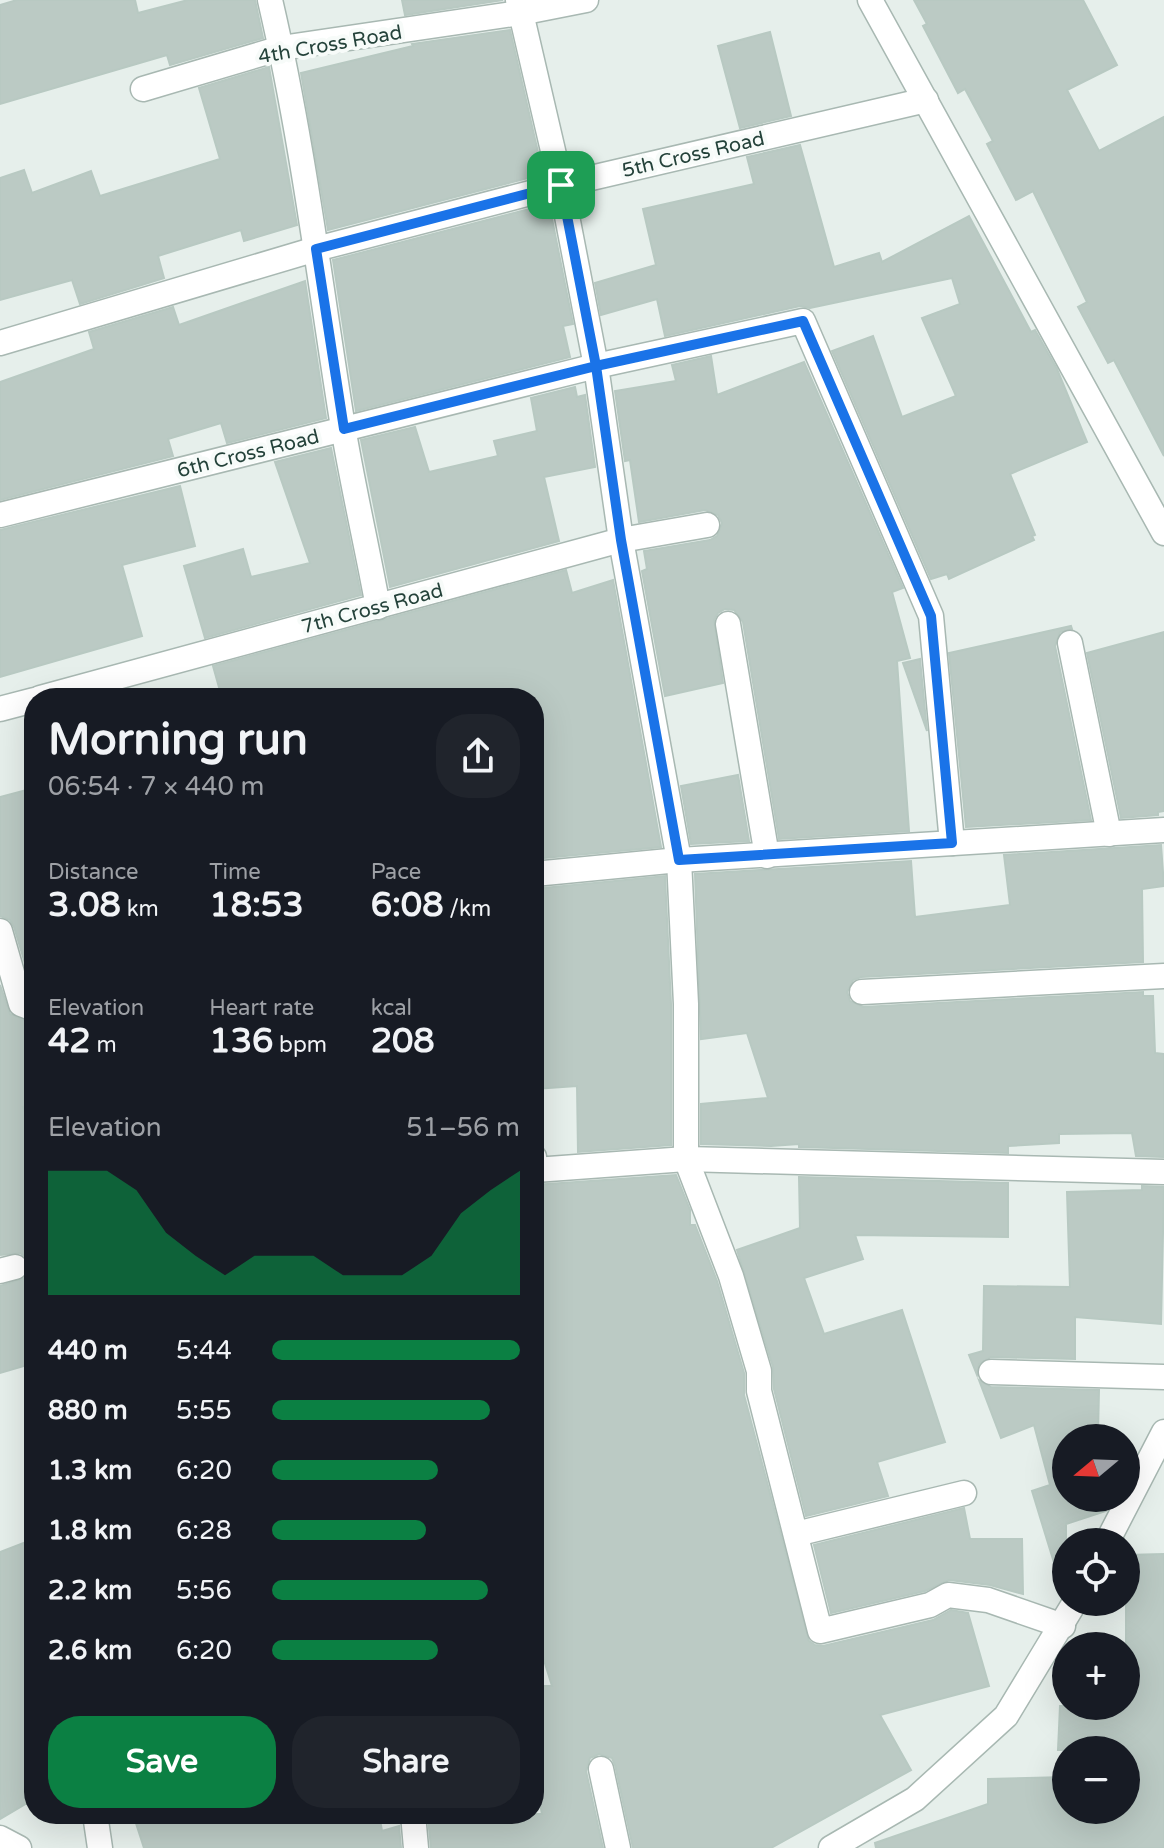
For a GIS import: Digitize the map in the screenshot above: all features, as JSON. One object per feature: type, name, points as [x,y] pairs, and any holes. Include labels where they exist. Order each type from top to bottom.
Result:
[{"type":"street","points":[[270,0],[281,48],[344,429],[378,607]]},
{"type":"street","name":"4th Cross Road","points":[[143,89],[281,48],[519,7],[586,0]]},
{"type":"street","points":[[870,0],[1164,533]]},
{"type":"street","points":[[519,7],[561,185],[596,366],[621,540],[679,860],[686,1004],[686,1159],[731,1276],[759,1371],[759,1391],[820,1631],[930,1605],[948,1595],[988,1600],[1063,1626]]},
{"type":"street","name":"5th Cross Road","points":[[0,343],[316,249],[561,185],[926,100]]},
{"type":"street","name":"6th Cross Road","points":[[0,515],[596,366],[803,321],[931,616],[952,843]]},
{"type":"street","name":"7th Cross Road","points":[[94,688],[621,540],[707,525]]},
{"type":"street","points":[[728,624],[767,856]]},
{"type":"street","points":[[1070,643],[1109,834]]},
{"type":"street","name":"7th Cross Road","points":[[0,709],[24,703]]},
{"type":"street","points":[[544,873],[679,860],[1164,830]]},
{"type":"street","points":[[0,931],[21,1004],[24,1005]]},
{"type":"street","points":[[862,992],[1164,976]]},
{"type":"street","points":[[544,1169],[686,1159],[1164,1172]]},
{"type":"street","points":[[991,1372],[1164,1377]]},
{"type":"street","points":[[1114,1528],[1164,1432]]},
{"type":"street","points":[[796,1534],[964,1493]]},
{"type":"street","points":[[831,1848],[915,1799],[1006,1716],[1068,1616]]},
{"type":"street","points":[[601,1769],[618,1848]]},
{"type":"street","points":[[96,1824],[100,1848]]},
{"type":"street","points":[[414,1824],[416,1848]]},
{"type":"street","points":[[0,1838],[19,1848]]},
{"type":"building","points":[[17,0],[135,0],[138,13],[188,0],[255,0],[263,38],[170,65],[167,55],[0,104],[0,5]]},
{"type":"building","points":[[402,0],[503,0],[405,15]]},
{"type":"building","points":[[914,0],[1083,0],[1117,65],[1067,90],[1099,151],[1164,117],[1164,456],[1114,360],[1108,363],[1078,307],[1087,302],[1033,191],[1016,200],[987,144],[993,141],[965,89],[958,93],[923,26],[927,24]]},
{"type":"building","points":[[510,30],[543,174],[328,230],[301,73],[412,44]]},
{"type":"building","points":[[770,32],[791,116],[740,128],[718,46]]},
{"type":"building","points":[[269,67],[297,225],[244,241],[241,230],[158,256],[164,278],[80,304],[72,280],[0,300],[0,178],[24,170],[32,193],[91,171],[100,196],[220,159],[199,88]]},
{"type":"building","points":[[800,145],[834,267],[879,253],[882,262],[969,216],[1031,332],[1035,330],[1057,369],[1087,442],[1010,474],[1035,535],[1032,536],[1034,540],[949,579],[947,574],[931,579],[832,351],[873,336],[902,417],[956,396],[922,318],[960,304],[952,278],[810,308],[800,306],[665,336],[657,299],[601,315],[595,283],[656,265],[643,209],[754,184],[747,157]]},
{"type":"building","points":[[549,204],[573,324],[563,326],[570,357],[356,411],[333,260]]},
{"type":"building","points":[[305,281],[326,418],[227,443],[221,423],[168,439],[173,456],[0,500],[0,382],[94,349],[89,332],[173,307],[179,325]]},
{"type":"building","points":[[711,356],[717,395],[804,362],[903,588],[892,592],[910,658],[897,661],[909,831],[779,839],[743,622],[734,610],[725,609],[714,620],[723,683],[665,696],[642,571],[647,569],[644,551],[710,540],[717,536],[722,523],[718,515],[705,510],[639,522],[630,460],[625,461],[615,391],[676,381],[672,365]]},
{"type":"building","points":[[575,387],[577,397],[585,395],[595,467],[544,477],[559,541],[390,587],[361,440],[415,427],[429,472],[498,456],[494,441],[537,431],[531,398]]},
{"type":"building","points":[[331,448],[361,595],[205,638],[184,566],[243,549],[251,577],[310,563],[275,462]]},
{"type":"building","points":[[180,486],[195,546],[122,565],[142,636],[0,677],[0,530]]},
{"type":"building","points":[[566,570],[572,593],[613,580],[661,847],[544,858],[544,688],[219,688],[213,666]]},
{"type":"building","points":[[1071,626],[1072,629],[1060,632],[1055,646],[1091,820],[966,827],[949,653]]},
{"type":"building","points":[[1164,632],[1164,811],[1158,812],[1158,815],[1121,818],[1087,653]]},
{"type":"building","points":[[920,659],[927,731],[903,663]]},
{"type":"building","points":[[738,775],[749,841],[691,844],[681,786]]},
{"type":"building","points":[[24,791],[24,960],[14,927],[10,920],[0,916],[0,797]]},
{"type":"building","points":[[1161,845],[1164,886],[1142,889],[1143,962],[861,977],[853,980],[847,992],[850,1001],[863,1007],[1143,992],[1143,996],[1153,996],[1155,1053],[1164,1054],[1164,1157],[1136,1156],[1132,1133],[1059,1134],[1059,1143],[1008,1146],[1008,1153],[799,1147],[799,1144],[701,1144],[701,1104],[768,1098],[747,1033],[701,1039],[695,874],[911,861],[915,917],[1010,905],[1004,855]]},
{"type":"building","points":[[665,876],[671,1004],[671,1145],[578,1152],[577,1086],[544,1088],[544,888]]},
{"type":"building","points":[[0,985],[10,1014],[24,1020],[24,1256],[20,1253],[0,1255]]},
{"type":"building","points":[[676,1175],[690,1210],[690,1225],[695,1225],[717,1281],[744,1373],[744,1395],[809,1641],[823,1646],[933,1620],[951,1610],[968,1613],[989,1686],[880,1715],[911,1770],[771,1848],[633,1848],[615,1765],[612,1758],[599,1754],[590,1758],[586,1771],[603,1848],[431,1848],[429,1824],[544,1824],[544,1686],[552,1686],[544,1660],[544,1184]]},
{"type":"building","points":[[799,1177],[1008,1183],[1008,1237],[855,1235],[863,1259],[804,1278],[824,1334],[902,1310],[945,1442],[877,1462],[888,1496],[806,1516],[774,1389],[773,1367],[737,1250],[800,1228]]},
{"type":"building","points":[[1142,1186],[1164,1187],[1161,1324],[1075,1317],[1075,1359],[991,1357],[979,1364],[977,1375],[969,1355],[983,1351],[984,1286],[1070,1287],[1067,1192],[1142,1190]]},
{"type":"building","points":[[24,1278],[24,1366],[0,1373],[0,1286]]},
{"type":"building","points":[[979,1380],[991,1387],[1099,1390],[1098,1424],[1052,1424],[1052,1512],[1103,1512],[1066,1524],[1066,1528],[1052,1528],[1052,1556],[1032,1491],[1050,1485],[1034,1425],[1001,1438]]},
{"type":"building","points":[[964,1508],[970,1539],[1022,1539],[1023,1594],[990,1585],[949,1580],[925,1591],[831,1613],[814,1545]]},
{"type":"building","points":[[24,1543],[24,1805],[0,1819],[0,1552]]},
{"type":"building","points":[[1164,1554],[1164,1848],[876,1848],[875,1843],[988,1804],[988,1779],[1052,1777],[1052,1824],[1140,1824],[1140,1736],[1059,1736],[1059,1720],[1140,1720],[1140,1632],[1126,1632],[1126,1616],[1140,1616],[1140,1555]]},
{"type":"building","points":[[136,1824],[381,1824],[382,1831],[399,1826],[401,1848],[144,1848]]},
{"type":"route","points":[[561,185],[316,249],[344,429],[596,366],[621,540],[679,860],[952,843],[931,616],[803,321],[596,366],[561,185]]}]
